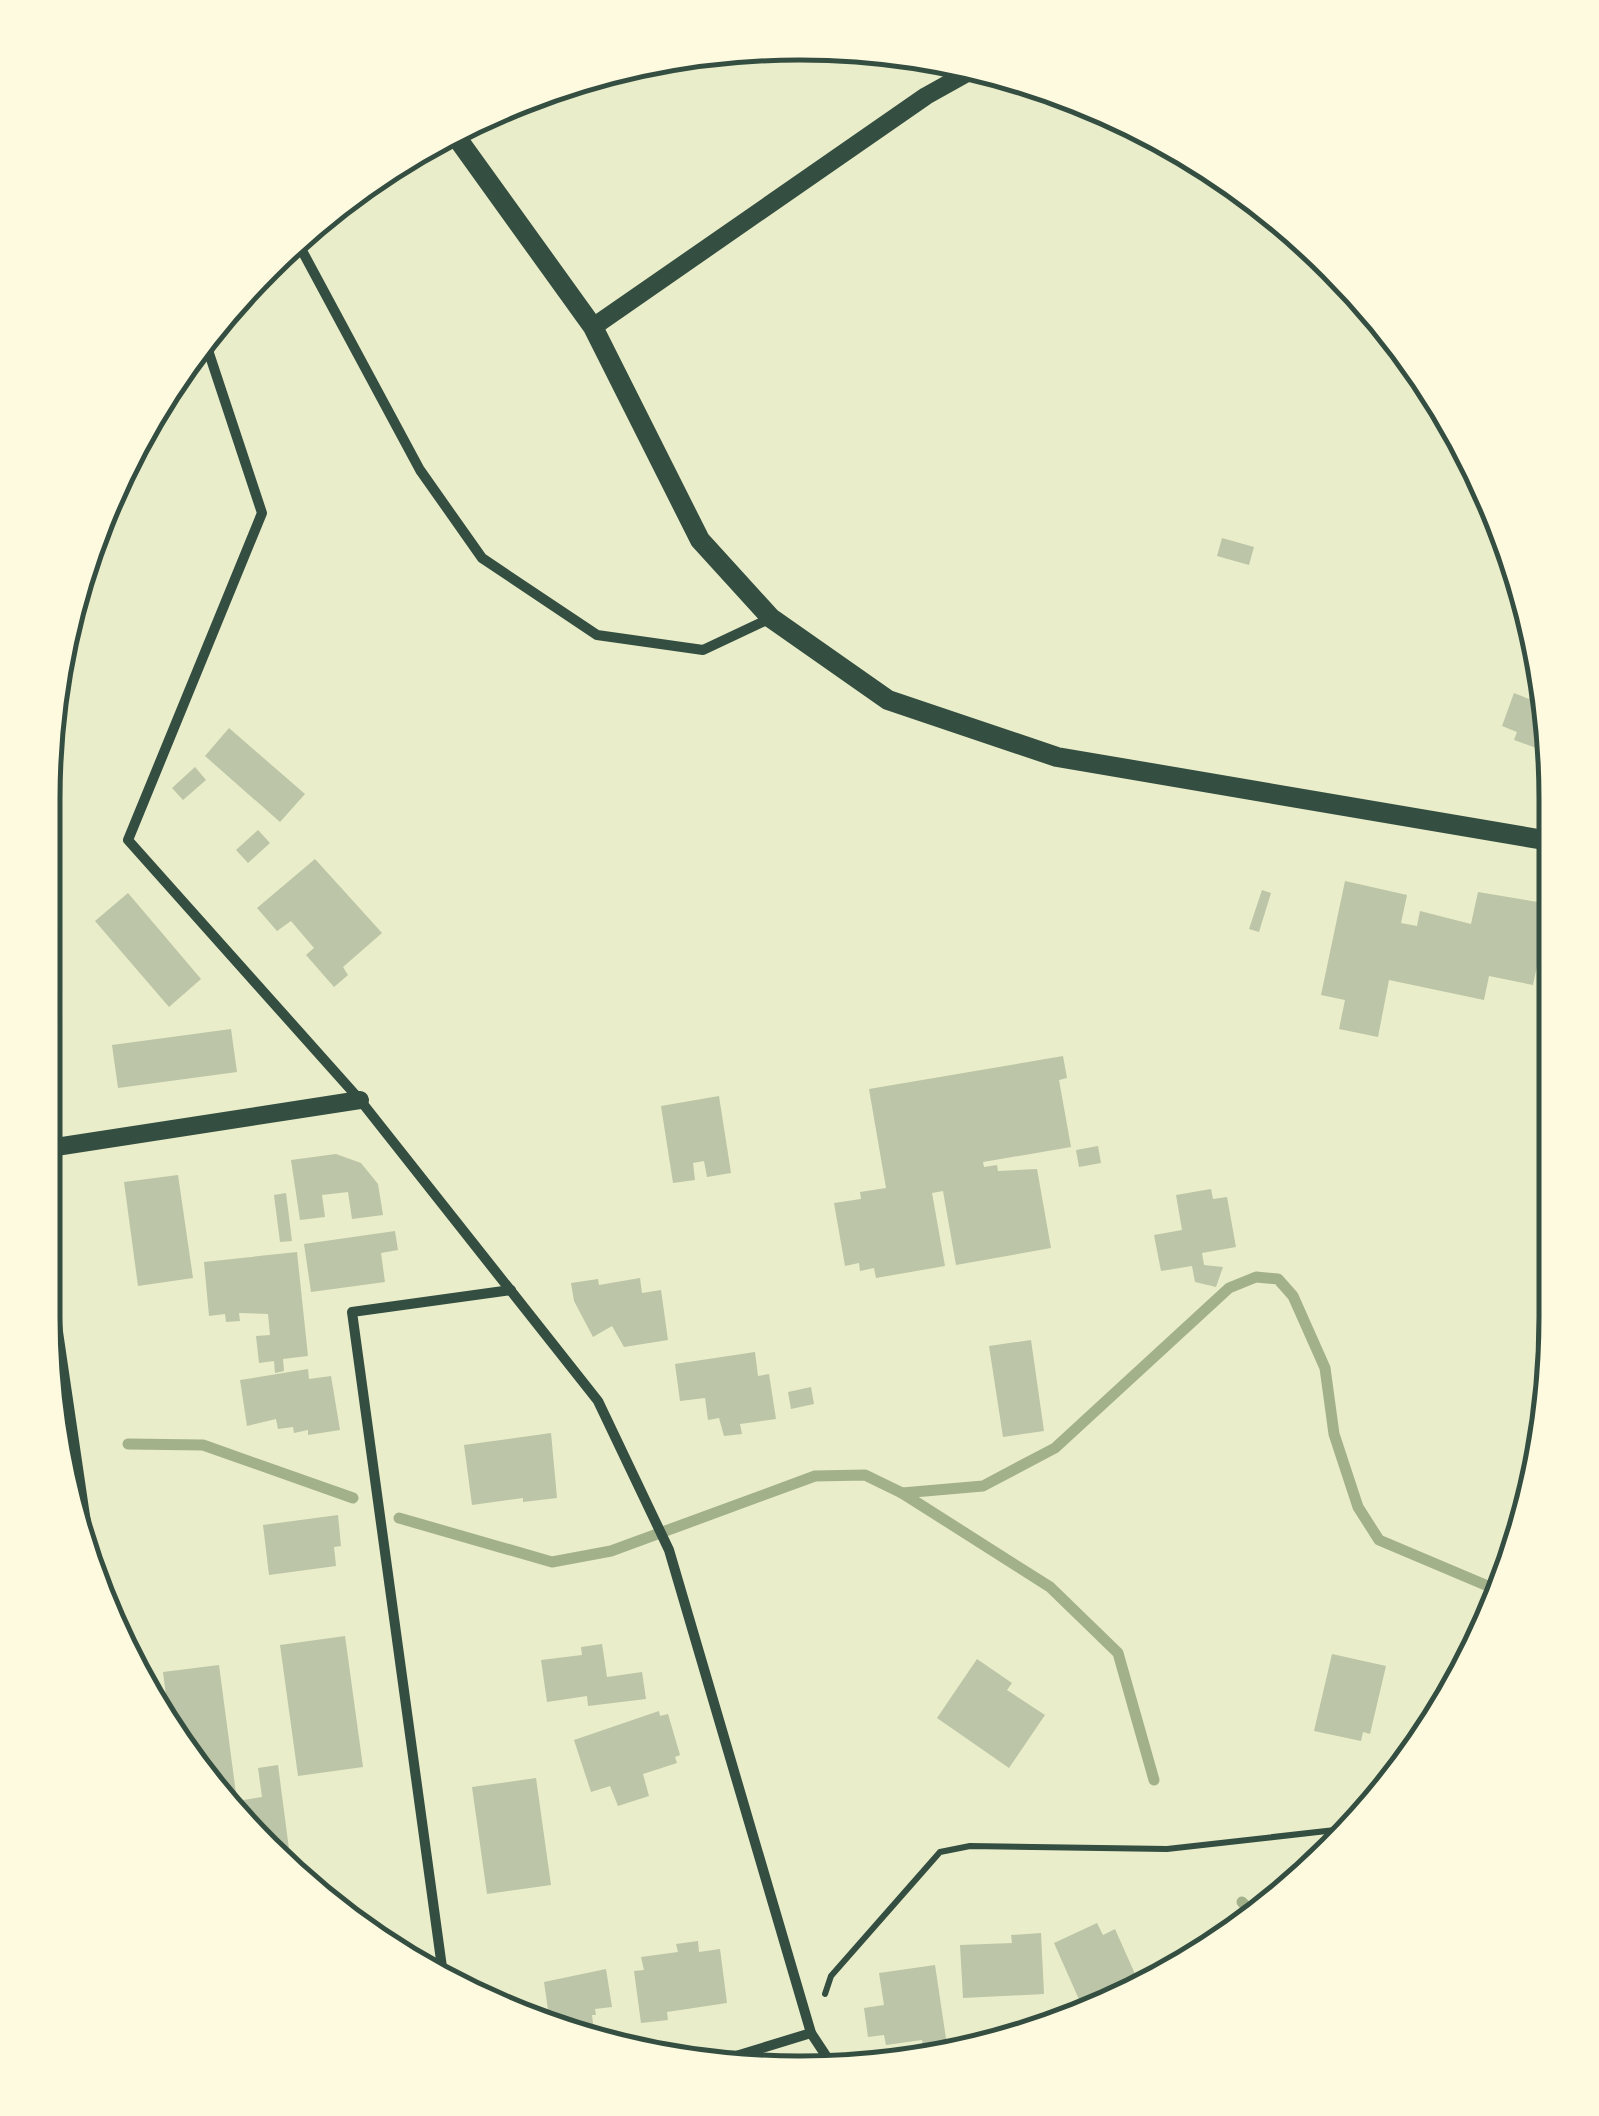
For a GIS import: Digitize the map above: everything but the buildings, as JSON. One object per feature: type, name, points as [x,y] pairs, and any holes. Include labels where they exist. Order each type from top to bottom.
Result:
[{"type":"main road","points":[[460,142],[594,326],[700,540],[770,618],[888,700],[1057,757],[1539,838]]},
{"type":"street","points":[[594,326],[958,77]]},
{"type":"street","points":[[303,252],[420,470],[482,558],[596,635],[703,650],[770,618]]},
{"type":"street","points":[[209,354],[262,512],[128,840],[360,1100],[598,1401],[670,1550],[812,2033],[826,2055]]},
{"type":"street","points":[[60,1146],[360,1100]]},
{"type":"street","points":[[441,1963],[352,1312],[511,1290]]},
{"type":"street","points":[[747,2054],[812,2033]]},
{"type":"path","points":[[812,2033],[831,1976],[940,1852],[970,1846],[1167,1849],[1330,1831]]},
{"type":"waterway","points":[[902,1493],[983,1486],[1055,1448],[1229,1288],[1256,1277],[1278,1279],[1293,1296],[1325,1368],[1334,1434],[1358,1507],[1379,1540],[1488,1586]]},
{"type":"waterway","points":[[128,1444],[203,1445],[353,1498]]},
{"type":"waterway","points":[[399,1518],[552,1562],[611,1551],[815,1476],[865,1475],[902,1493],[1050,1587],[1118,1653],[1154,1780]]},
{"type":"waterway","points":[[1242,1902],[1246,1906]]}]
